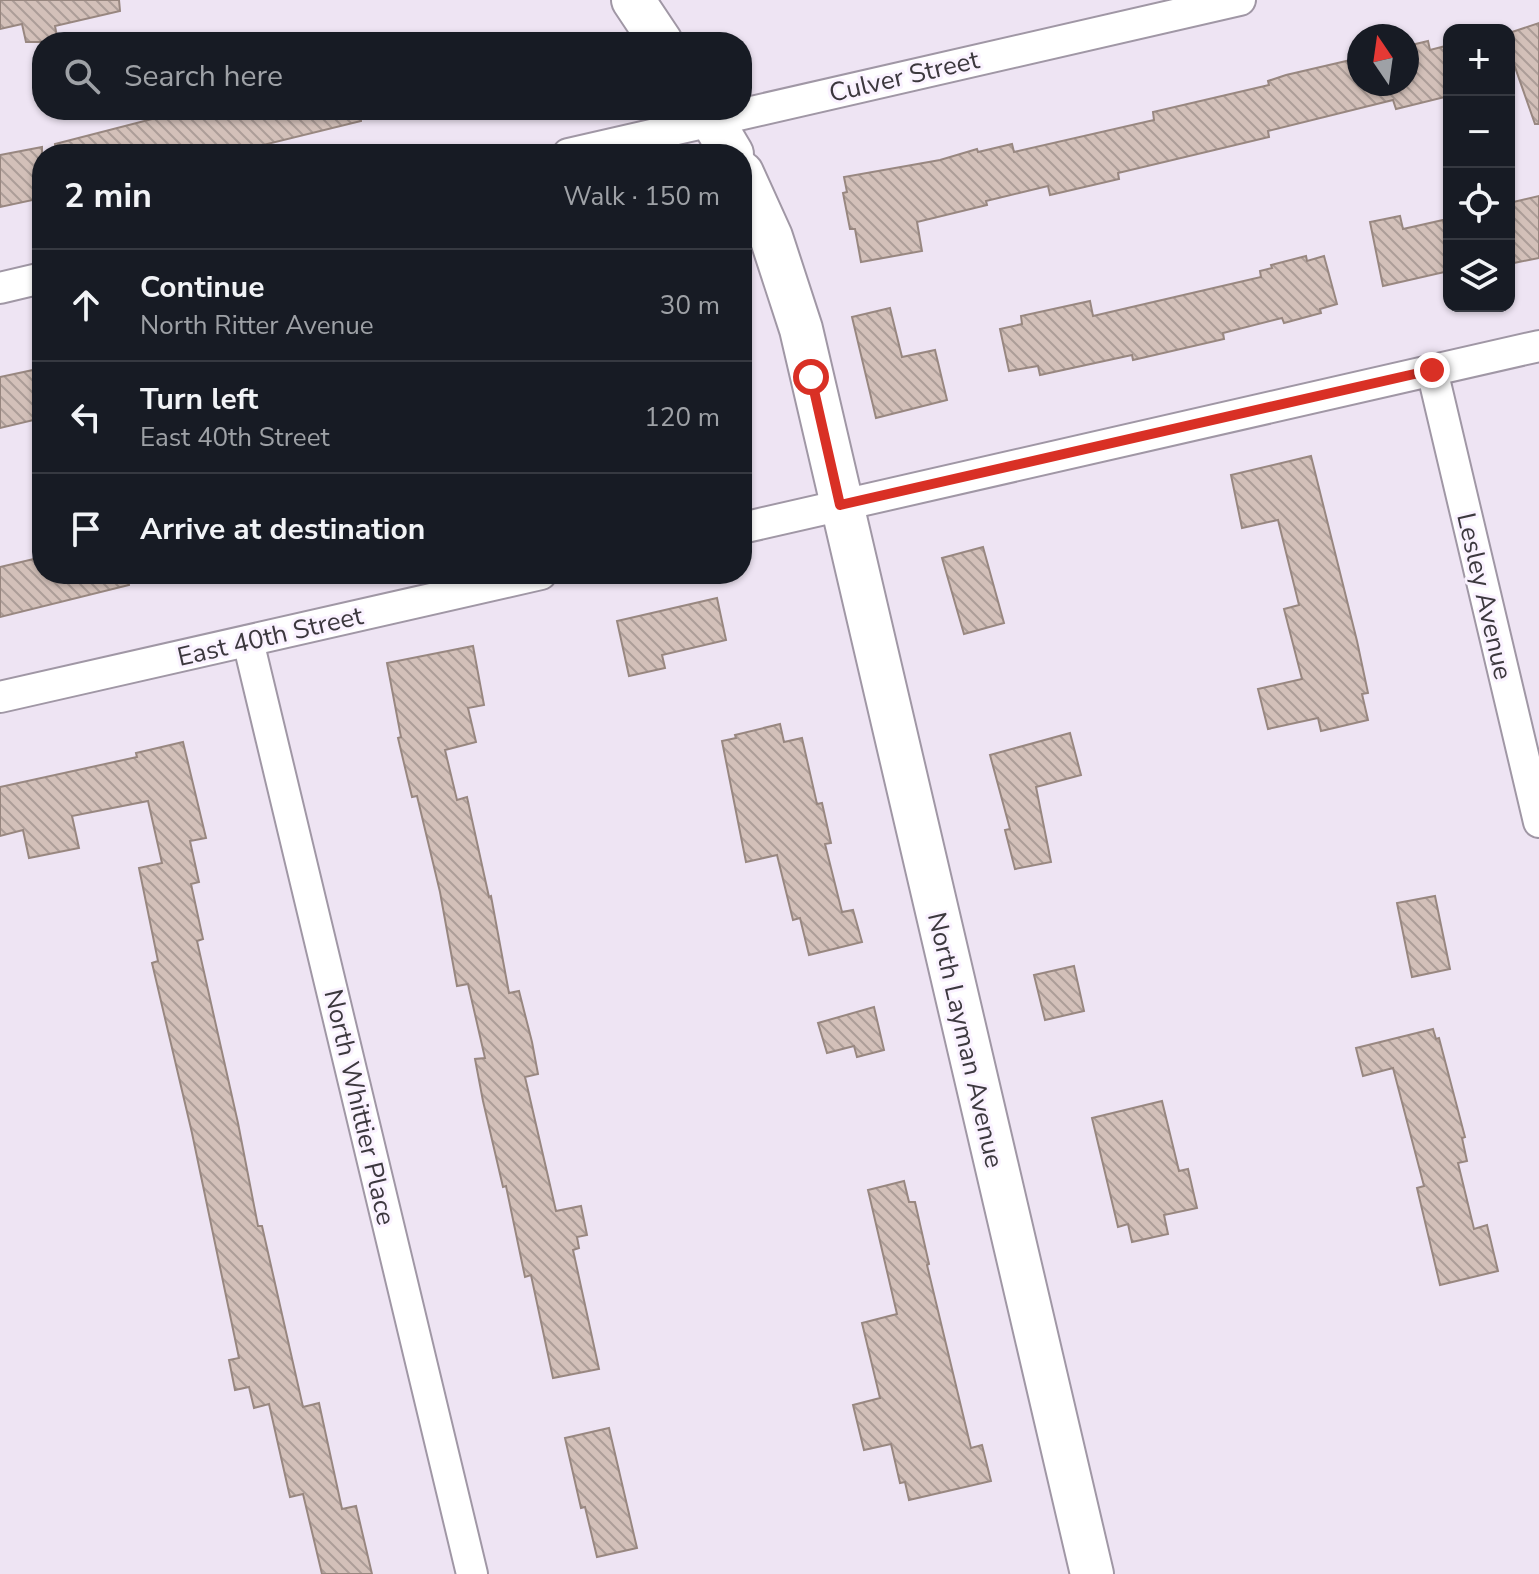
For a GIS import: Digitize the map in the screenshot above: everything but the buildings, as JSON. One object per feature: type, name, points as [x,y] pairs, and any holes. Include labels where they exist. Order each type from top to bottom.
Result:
[{"type":"street","points":[[633,0],[654,32]]},
{"type":"street","name":"Culver Street","points":[[752,119],[1240,0]]},
{"type":"street","name":"Culver Street","points":[[625,144],[750,120]]},
{"type":"street","name":"North Layman Avenue","points":[[752,195],[771,237],[792,298],[1092,1574]]},
{"type":"street","points":[[0,288],[32,280]]},
{"type":"street","points":[[752,526],[1539,346]]},
{"type":"street","name":"Lesley Avenue","points":[[1432,370],[1539,822]]},
{"type":"street","name":"East 40th Street","points":[[0,697],[497,584]]},
{"type":"street","name":"North Whittier Place","points":[[248,641],[472,1574]]},
{"type":"route","points":[[811,377],[840,505],[1432,370]]}]
